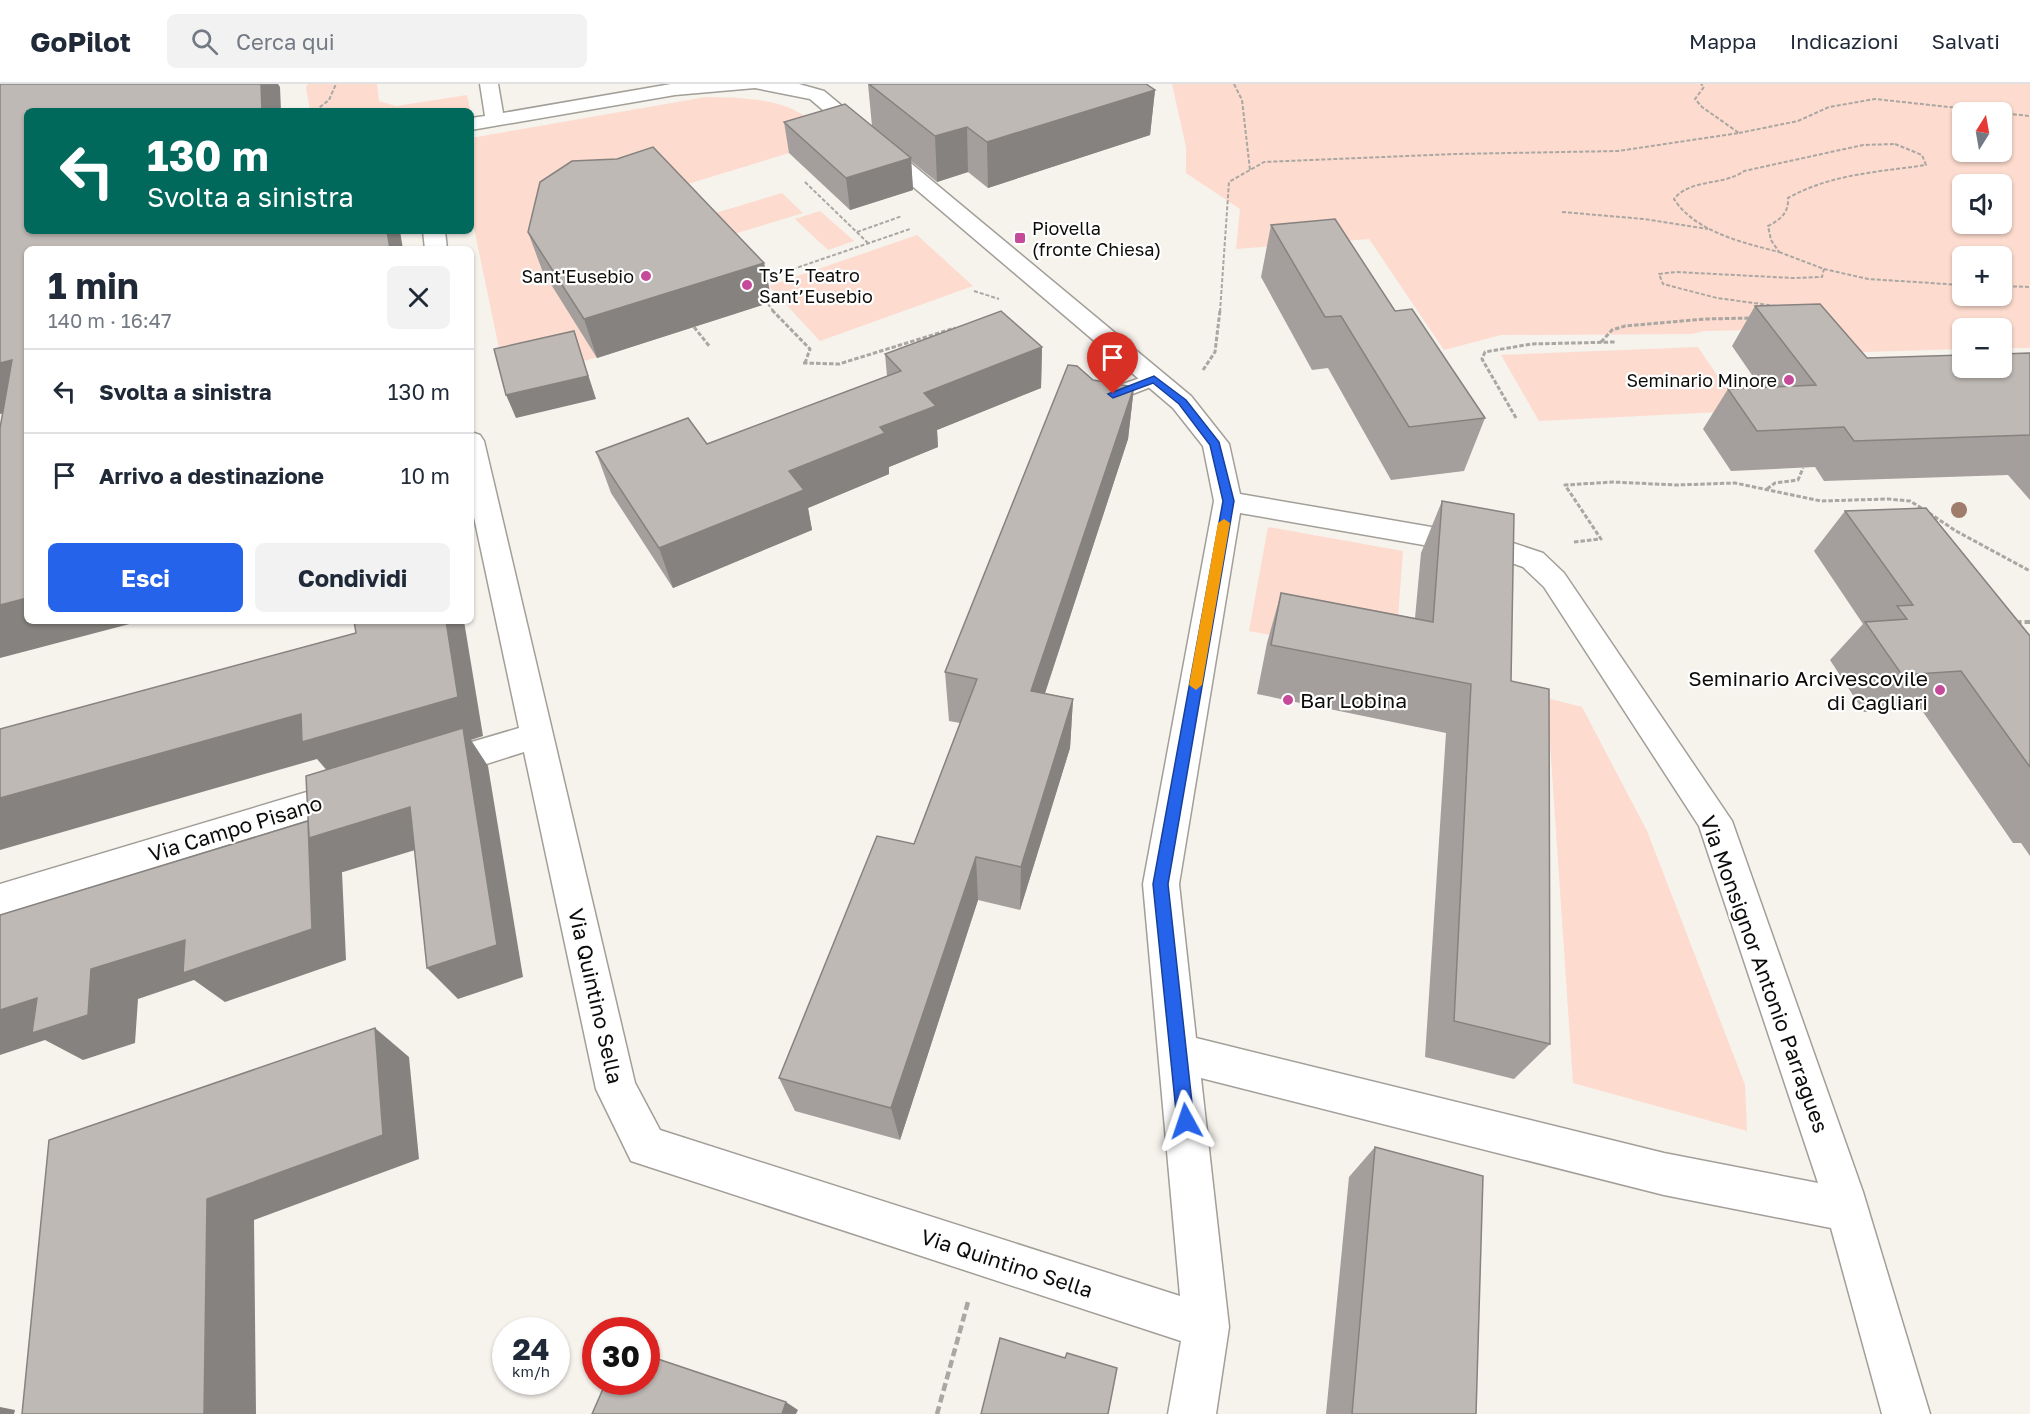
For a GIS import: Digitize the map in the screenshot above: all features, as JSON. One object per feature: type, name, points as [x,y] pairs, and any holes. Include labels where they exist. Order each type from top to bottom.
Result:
[{"type":"street","points":[[489,84],[495,120]]},
{"type":"street","points":[[474,124],[672,87],[750,84]]},
{"type":"street","points":[[760,84],[822,90],[1182,402],[1215,444],[1228,501],[1161,884],[1206,1327],[1192,1414]]},
{"type":"street","name":"Via Quintino Sella","points":[[474,465],[538,735],[616,1089],[646,1146],[1206,1327]]},
{"type":"street","name":"Via Monsignor Antonio Parragues","points":[[1228,501],[1501,549],[1533,560],[1554,580],[1715,821],[1847,1210],[1906,1414]]},
{"type":"street","name":"Via Campo Pisano","points":[[0,900],[538,735]]},
{"type":"street","points":[[1179,1053],[1664,1174],[1847,1210]]},
{"type":"street","points":[[1891,1359],[1927,1414]]},
{"type":"lane","points":[[1082,406],[1154,379]]},
{"type":"path","points":[[322,108],[335,91],[336,84]]},
{"type":"path","points":[[1234,84],[1242,100],[1250,170]]},
{"type":"path","points":[[1701,84],[1704,87],[1695,99],[1702,107],[1739,133]]},
{"type":"path","points":[[1182,402],[1215,352],[1223,290],[1229,182],[1264,162],[1455,154],[1618,151],[1739,133],[1798,121],[1829,107],[1875,99],[1952,106]]},
{"type":"path","points":[[2012,114],[2030,116]]},
{"type":"path","points":[[1779,252],[1771,240],[1768,226],[1781,219],[1789,205],[1788,198],[1796,193],[1842,177],[1926,165],[1922,155],[1895,144],[1863,145],[1744,171],[1737,176],[1684,189],[1676,193],[1674,199],[1681,210],[1715,230],[1745,243],[1779,252],[1824,269],[1868,279],[1952,284]]},
{"type":"path","points":[[805,182],[868,243]]},
{"type":"path","points":[[1562,212],[1644,219],[1715,230]]},
{"type":"path","points":[[857,232],[905,215]]},
{"type":"path","points":[[758,282],[910,229]]},
{"type":"path","points":[[1778,306],[1683,291],[1663,284],[1659,274],[1676,272],[1822,278],[1824,269]]},
{"type":"path","points":[[2012,286],[2030,287]]},
{"type":"path","points":[[763,292],[765,303],[810,349],[804,363],[838,364],[957,327]]},
{"type":"path","points":[[1601,342],[1612,330],[1625,327],[1705,319],[1762,318]]},
{"type":"path","points":[[694,327],[710,347]]},
{"type":"path","points":[[1516,418],[1482,359],[1485,352],[1520,345],[1615,342]]},
{"type":"path","points":[[1767,489],[1775,483],[1798,480],[1803,468]]},
{"type":"path","points":[[1573,542],[1601,539],[1565,485],[1613,482],[1676,485],[1735,483],[1821,501],[1888,499],[1910,501],[1956,531],[2030,571]]},
{"type":"path","points":[[2016,631],[2020,622],[2030,622]]},
{"type":"path","points":[[937,1414],[968,1299]]},
{"type":"shaded area","points":[[308,84],[377,84],[379,101],[396,106],[467,95],[470,108],[310,108],[306,87]]},
{"type":"shaded area","points":[[1172,84],[2030,84],[2030,348],[2012,348],[2012,318],[1952,318],[1952,349],[1831,353],[1811,329],[1704,331],[1692,334],[1501,335],[1444,350],[1369,239],[1236,249],[1240,209],[1186,173],[1186,147]]},
{"type":"shaded area","points":[[706,97],[756,100],[781,105],[803,115],[832,140],[671,189],[561,257],[539,265],[586,340],[618,351],[584,361],[504,372],[474,228],[474,137]]},
{"type":"shaded area","points":[[782,193],[803,213],[721,238],[702,217]]},
{"type":"shaded area","points":[[820,211],[854,241],[828,250],[795,219]]},
{"type":"shaded area","points":[[917,235],[973,286],[820,341],[769,286]]},
{"type":"shaded area","points":[[1698,347],[1741,411],[1539,421],[1501,355]]},
{"type":"shaded area","points":[[1268,527],[1403,551],[1395,658],[1249,631]]},
{"type":"shaded area","points":[[1547,698],[1582,707],[1647,831],[1745,1085],[1747,1131],[1573,1083]]},
{"type":"building","points":[[0,84],[261,84],[262,108],[24,108],[24,234],[388,234],[390,246],[24,246],[24,599],[0,605],[0,428],[12,360],[0,363]]},
{"type":"building","points":[[869,84],[1146,84],[1155,90],[987,142],[967,127],[935,136]]},
{"type":"building","points":[[845,104],[911,158],[846,178],[784,122]]},
{"type":"building","points":[[653,147],[764,263],[584,319],[528,232],[540,182],[572,161],[617,159]]},
{"type":"building","points":[[1335,219],[1395,311],[1412,309],[1485,418],[1409,427],[1341,316],[1325,317],[1271,225]]},
{"type":"building","points":[[1820,304],[1867,358],[1952,355],[1952,378],[2012,378],[2012,354],[2030,353],[2030,435],[1854,441],[1844,427],[1757,431],[1728,389],[1816,385],[1755,306]]},
{"type":"building","points":[[1001,311],[1042,347],[924,393],[936,406],[880,427],[885,433],[789,471],[804,490],[659,548],[596,452],[688,418],[707,444],[901,371],[885,354]]},
{"type":"building","points":[[574,331],[588,376],[506,395],[494,349]]},
{"type":"building","points":[[1068,365],[1077,366],[1093,380],[1134,387],[1031,691],[1073,699],[1021,867],[976,857],[891,1108],[779,1078],[877,836],[914,844],[977,679],[945,672]]},
{"type":"building","points":[[1442,501],[1514,514],[1511,681],[1549,689],[1550,1044],[1454,1021],[1471,684],[1271,645],[1281,593],[1433,622]]},
{"type":"building","points":[[1926,508],[2030,636],[2030,767],[1961,671],[1902,675],[1865,622],[1907,619],[1897,606],[1913,605],[1845,511]]},
{"type":"building","points":[[354,624],[446,624],[458,697],[302,742],[301,714],[0,798],[0,729],[356,633]]},
{"type":"building","points":[[463,728],[497,945],[427,968],[410,807],[309,838],[306,776]]},
{"type":"building","points":[[308,821],[312,929],[183,973],[185,940],[91,969],[88,1015],[32,1033],[37,998],[0,1010],[0,915]]},
{"type":"building","points":[[375,1028],[383,1135],[207,1199],[204,1414],[22,1414],[49,1140]]},
{"type":"building","points":[[1375,1147],[1483,1176],[1476,1414],[1352,1414]]},
{"type":"building","points":[[1000,1338],[1065,1358],[1067,1353],[1117,1368],[1108,1414],[981,1414]]},
{"type":"building","points":[[660,1360],[786,1402],[782,1414],[592,1414],[600,1395],[660,1395]]},
{"type":"slow traffic","points":[[1196,685],[1224,523]]},
{"type":"place","name":"Piovella (fronte Chiesa)","points":[[1020,238]]},
{"type":"place","name":"Sant'Eusebio","points":[[646,276]]},
{"type":"place","name":"Ts’E, Teatro Sant’Eusebio","points":[[747,285]]},
{"type":"place","name":"Seminario Minore","points":[[1789,380]]},
{"type":"place","name":"Seminario Arcivescovile di Cagliari","points":[[1940,690]]},
{"type":"place","name":"Bar Lobina","points":[[1288,700]]},
{"type":"route","points":[[1113,394],[1154,379],[1182,402],[1215,444],[1228,501],[1161,884],[1186,1121]]}]
